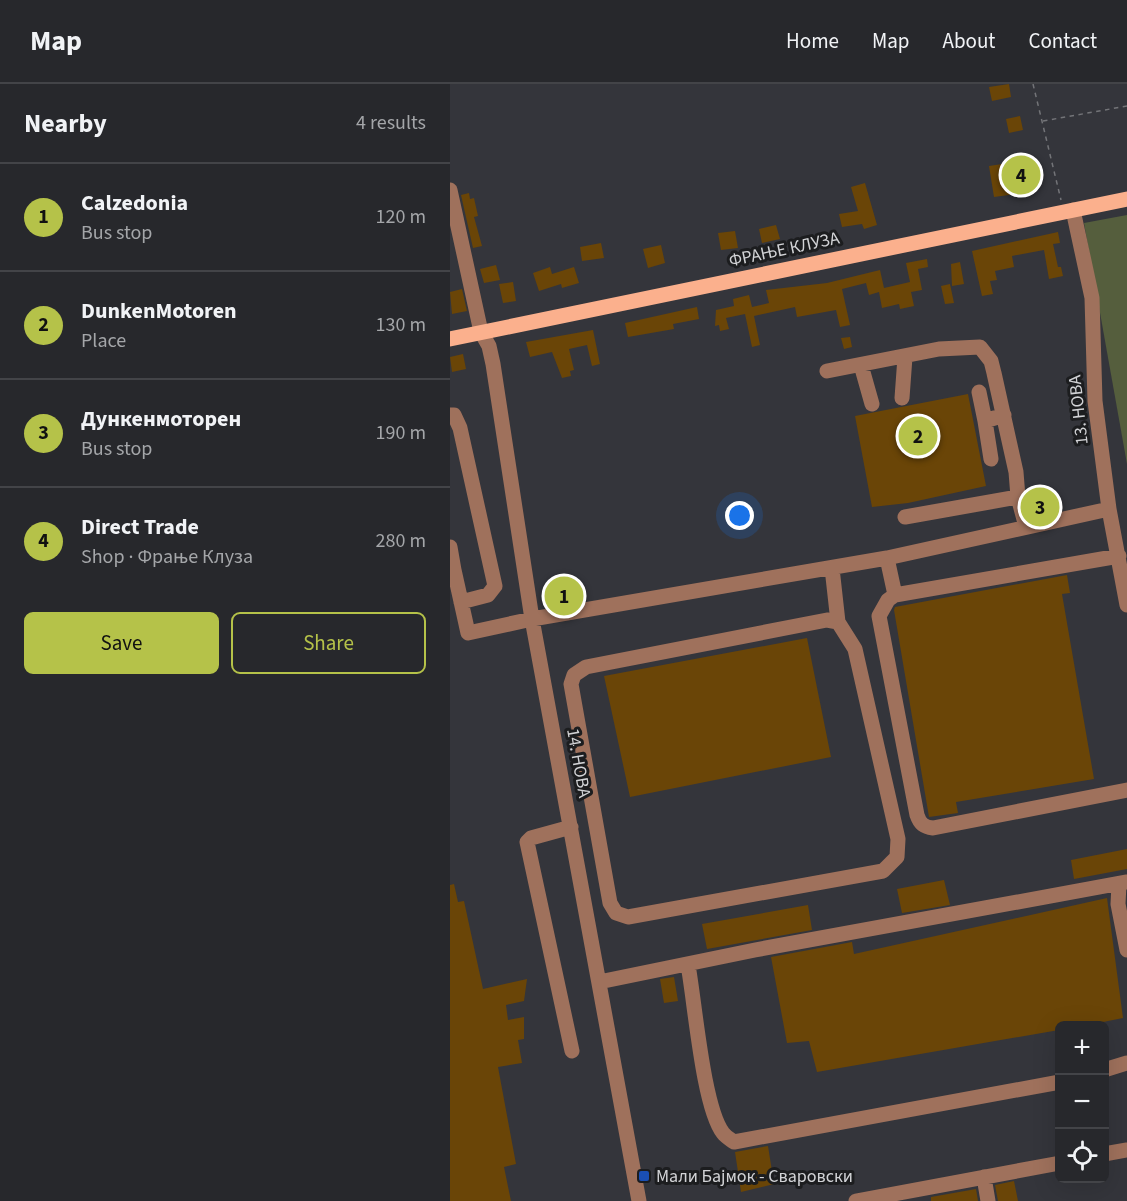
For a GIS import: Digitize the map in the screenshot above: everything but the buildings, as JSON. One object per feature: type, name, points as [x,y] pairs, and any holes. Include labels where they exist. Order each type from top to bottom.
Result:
[{"type":"main road","name":"ФРАЊЕ КЛУЗА","points":[[450,339],[1127,199]]},
{"type":"street","name":"14. НОВА","points":[[450,190],[481,332],[489,346],[493,364],[532,619],[639,1201]]},
{"type":"street","name":"13. НОВА","points":[[1068,211],[1092,298],[1095,401],[1109,509],[1127,605]]},
{"type":"street","points":[[827,370],[939,349],[980,347],[991,361],[1026,527]]},
{"type":"street","points":[[902,398],[905,357]]},
{"type":"street","points":[[861,364],[873,404]]},
{"type":"street","points":[[979,392],[991,459]]},
{"type":"street","points":[[450,415],[454,415],[460,428],[495,586],[488,595],[461,602]]},
{"type":"street","points":[[985,421],[1004,415]]},
{"type":"street","points":[[905,517],[1007,496],[1018,497]]},
{"type":"street","points":[[450,547],[452,571],[468,633],[532,619],[887,558],[1109,509]]},
{"type":"street","points":[[1119,556],[895,595],[888,600],[879,616],[917,815],[919,822],[925,827],[933,828],[1127,790]]},
{"type":"street","points":[[887,558],[895,595]]},
{"type":"street","points":[[832,568],[838,622],[855,650],[866,691],[898,839],[897,857],[883,871],[628,917],[616,913],[610,903],[571,684],[574,675],[586,667],[826,620],[838,622]]},
{"type":"street","points":[[571,827],[531,838],[527,842],[572,1051]]},
{"type":"street","points":[[599,982],[662,967],[688,965],[755,950],[1123,883],[1118,904],[1127,950]]},
{"type":"street","points":[[688,965],[707,1082],[716,1120],[724,1135],[734,1142],[1055,1083]]},
{"type":"street","points":[[1109,1068],[1127,1063]]},
{"type":"street","points":[[1109,1153],[1127,1150]]},
{"type":"street","points":[[856,1201],[884,1198],[1055,1164]]},
{"type":"street","points":[[984,1177],[988,1201]]},
{"type":"path","points":[[1033,84],[1068,211]]},
{"type":"path","points":[[1042,121],[1127,106]]},
{"type":"green space","points":[[1127,215],[1127,464],[1084,223]]},
{"type":"place","name":"Direct Trade","points":[[1021,175]]},
{"type":"place","name":"DunkenMotoren","points":[[918,436]]},
{"type":"place","name":"Дункенмоторен","points":[[1040,507]]},
{"type":"place","name":"Calzedonia","points":[[564,596]]},
{"type":"place","name":"Мали Бајмок - Сваровски","points":[[644,1176]]}]
